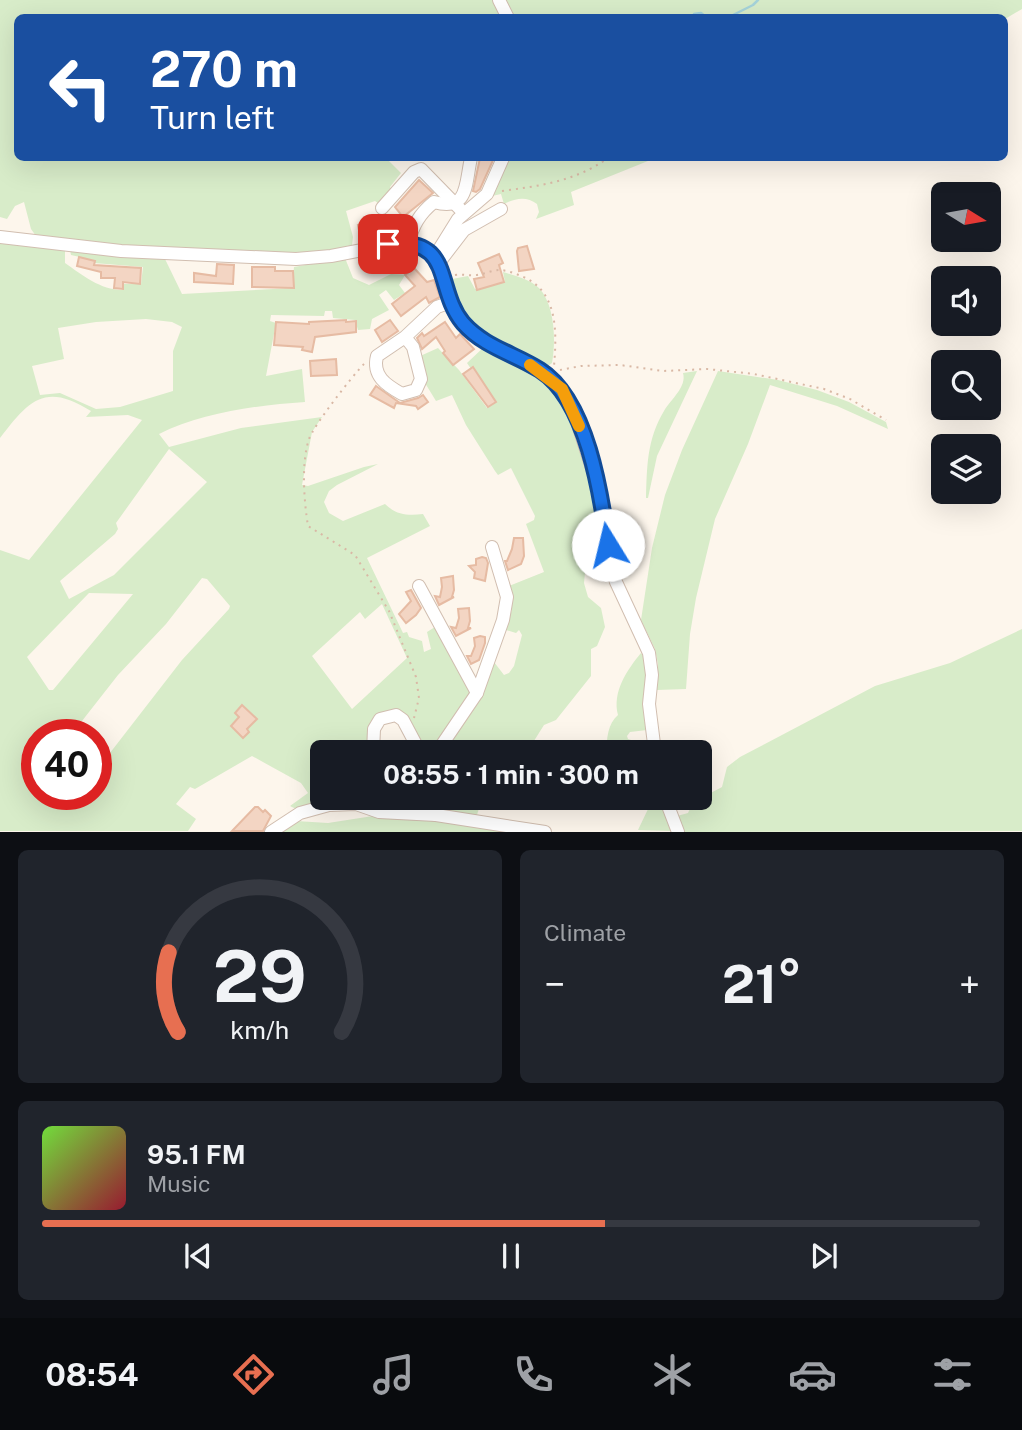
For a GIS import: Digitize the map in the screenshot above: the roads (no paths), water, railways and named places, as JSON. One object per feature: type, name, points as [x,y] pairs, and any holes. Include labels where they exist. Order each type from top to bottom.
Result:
[{"type":"street","points":[[437,260],[444,239],[460,209],[470,161]]},
{"type":"street","points":[[408,243],[414,225],[434,202],[460,209],[487,194],[502,161]]},
{"type":"street","points":[[382,208],[424,163],[460,209]]},
{"type":"street","points":[[437,260],[464,230],[501,209]]},
{"type":"street","points":[[0,237],[121,251],[296,258],[331,257],[388,244],[408,243],[426,248],[437,260],[451,302],[462,322],[476,334],[551,378],[562,389],[573,409],[600,493],[616,582],[649,653],[652,675],[649,704],[654,740]]},
{"type":"street","points":[[405,337],[413,347],[421,379],[416,390],[402,394],[389,387],[376,371],[377,356],[405,337],[437,307],[451,302]]},
{"type":"street","points":[[445,740],[477,693],[506,608],[507,597],[492,547]]},
{"type":"street","points":[[419,586],[477,693]]},
{"type":"street","points":[[374,740],[374,729],[380,719],[396,715],[403,720],[414,740]]},
{"type":"street","points":[[271,831],[311,809],[336,804],[356,804],[379,811],[436,815],[545,831]]},
{"type":"street","points":[[435,810],[436,815]]},
{"type":"street","points":[[670,810],[678,831]]},
{"type":"waterway","points":[[735,14],[758,0]]},
{"type":"waterway","points":[[694,14],[702,14]]}]
